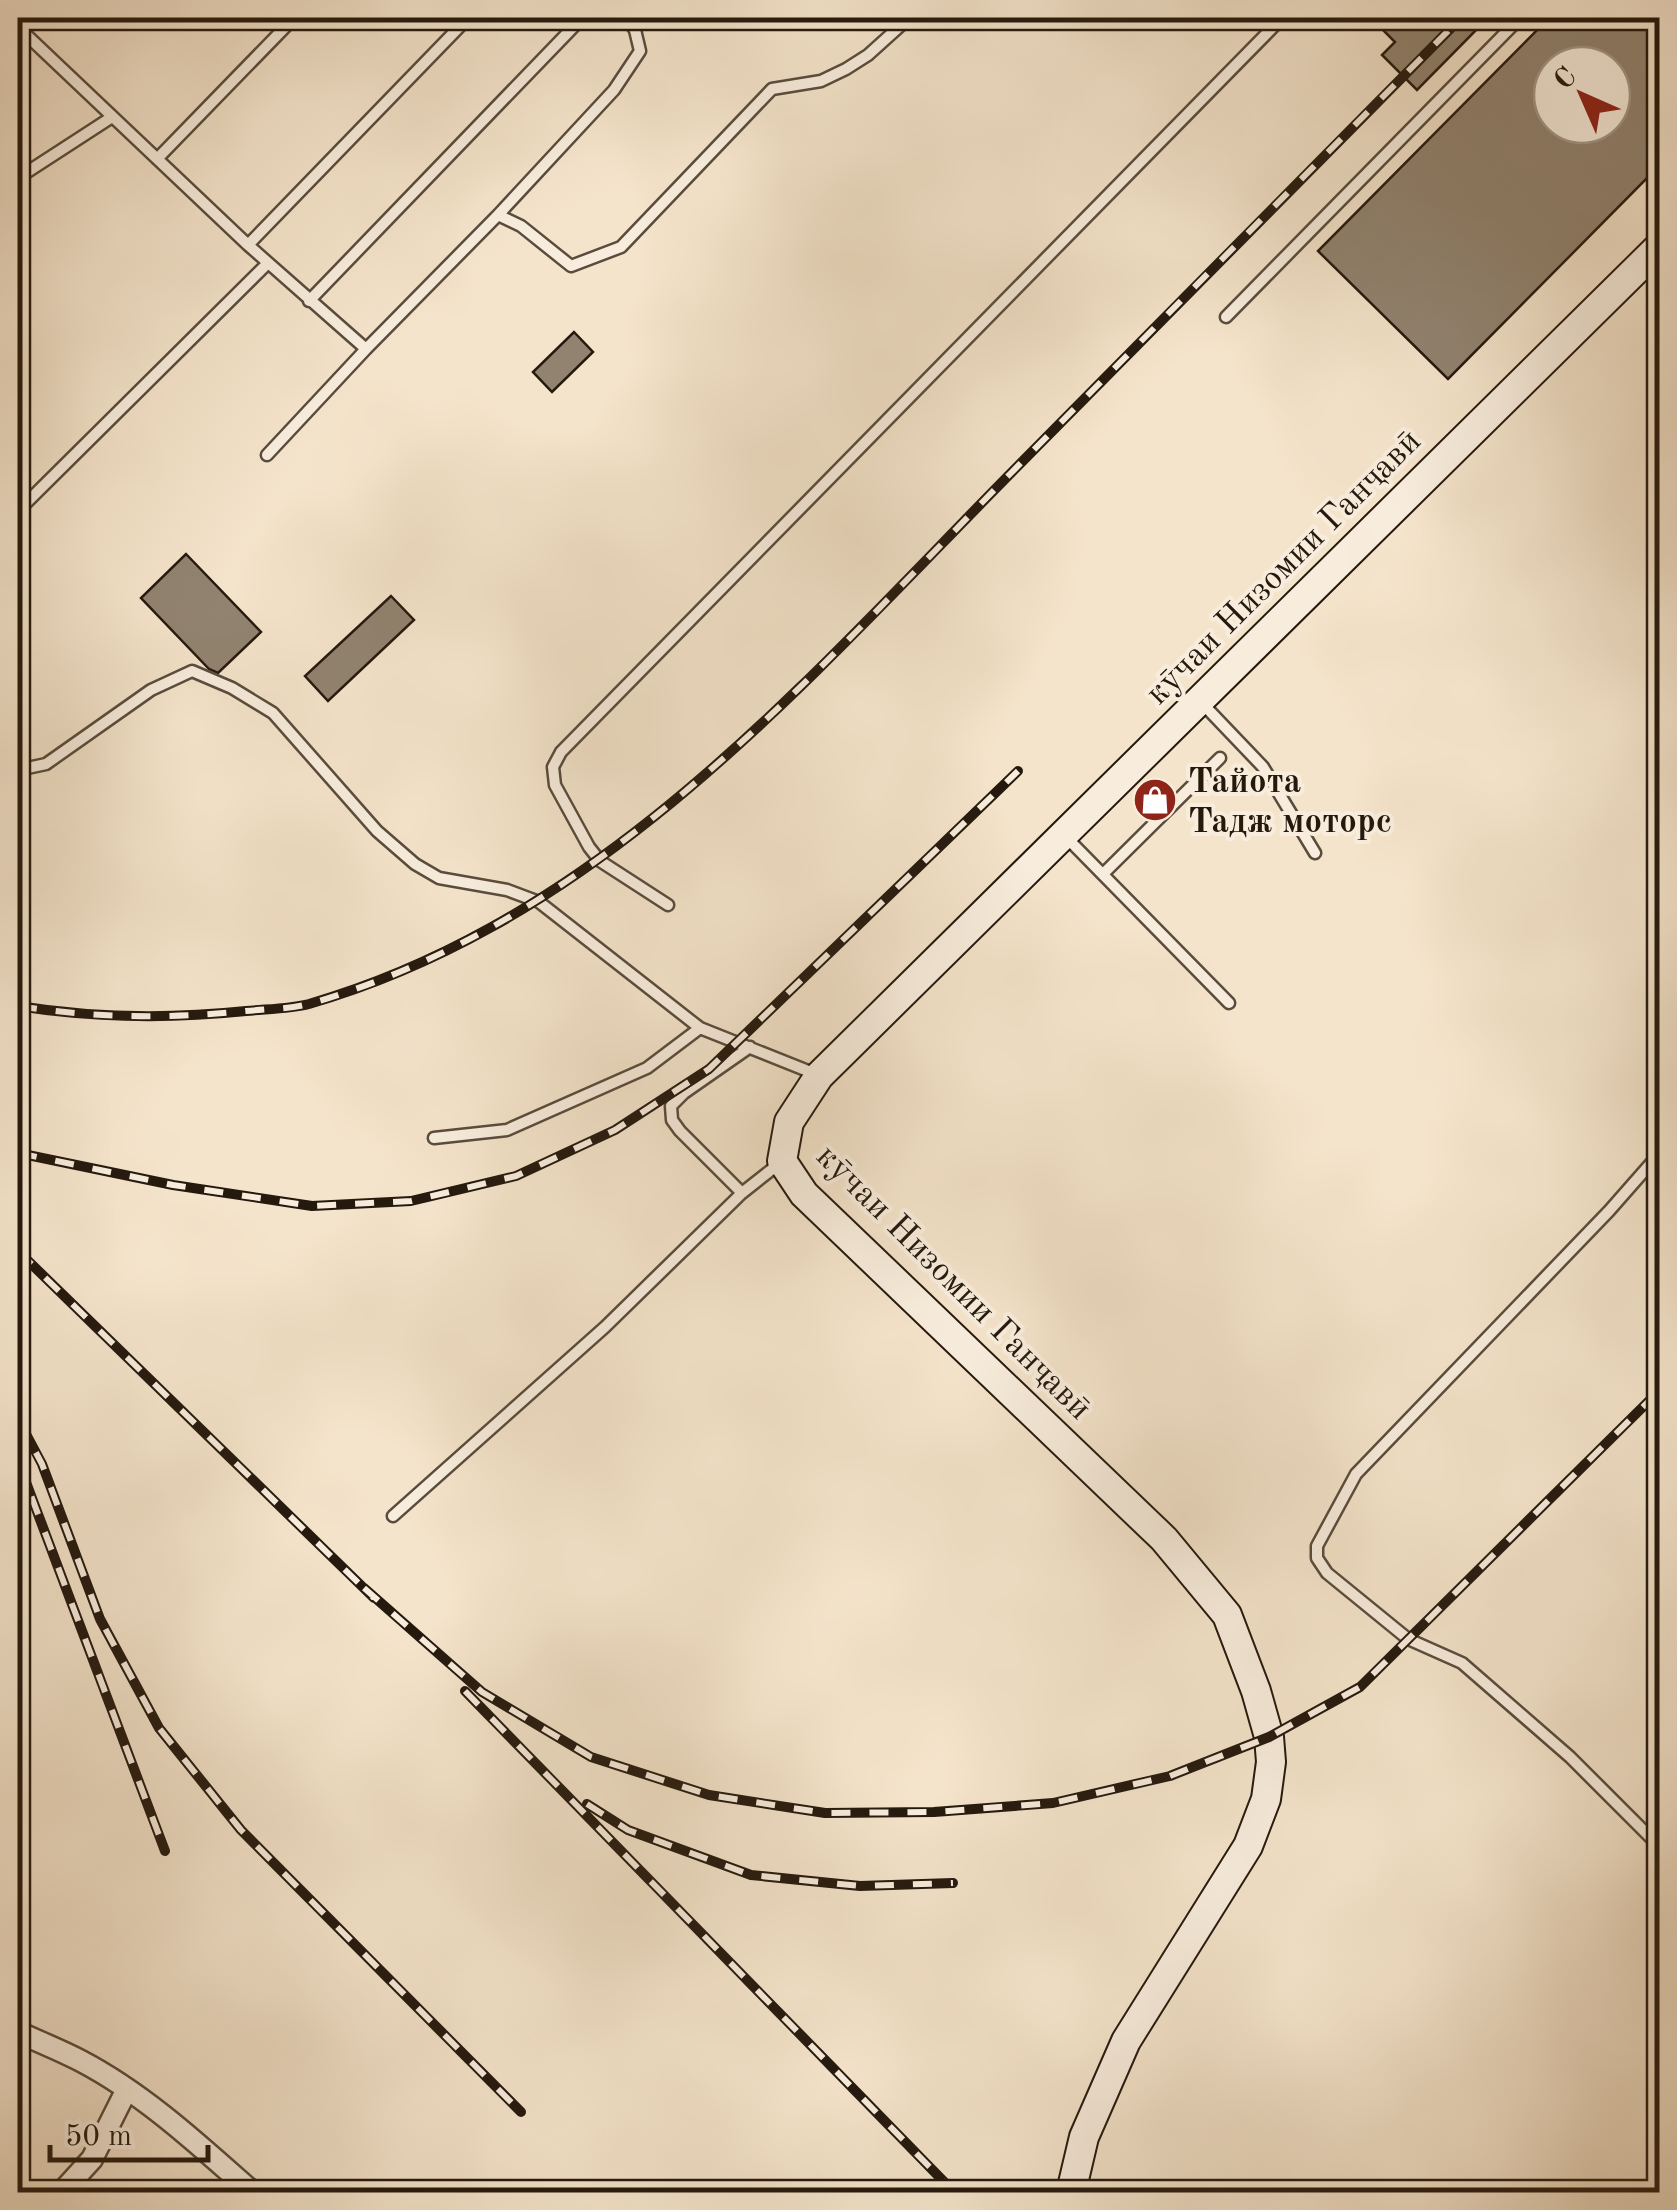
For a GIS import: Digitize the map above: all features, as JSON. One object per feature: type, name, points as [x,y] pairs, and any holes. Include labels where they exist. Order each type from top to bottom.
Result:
[{"type":"main road","name":"кӯчаи Низомии Ганҷавӣ","points":[[1070,2192],[1084,2137],[1126,2042],[1248,1846],[1266,1799],[1269,1737],[1227,1615],[1164,1539],[804,1194],[782,1162],[790,1122],[819,1076],[1660,246]]},
{"type":"street","points":[[18,2032],[82,2062],[127,2090],[200,2145],[252,2192]]},
{"type":"street","points":[[62,2192],[92,2159],[127,2090]]},
{"type":"lane","points":[[157,159],[294,18]]},
{"type":"lane","points":[[248,245],[468,18]]},
{"type":"lane","points":[[310,301],[582,18]]},
{"type":"lane","points":[[267,454],[614,90],[640,51],[635,30],[626,18]]},
{"type":"lane","points":[[498,215],[521,226],[571,266],[621,247],[772,89],[821,81],[846,69],[909,18]]},
{"type":"lane","points":[[668,904],[600,860],[589,847],[555,785],[552,767],[561,752],[1282,18]]},
{"type":"lane","points":[[1226,317],[1520,18]]},
{"type":"lane","points":[[18,27],[248,245],[366,349]]},
{"type":"lane","points":[[18,178],[112,117]]},
{"type":"lane","points":[[18,512],[268,263]]},
{"type":"lane","points":[[18,770],[46,764],[151,690],[192,671],[232,688],[273,713],[377,831],[415,864],[439,878],[507,890],[538,902],[700,1028],[819,1076]]},
{"type":"lane","points":[[1199,700],[1264,767],[1315,853]]},
{"type":"lane","points":[[1103,874],[1220,758]]},
{"type":"lane","points":[[1064,834],[1229,1002]]},
{"type":"lane","points":[[434,1138],[507,1130],[646,1068],[700,1028]]},
{"type":"lane","points":[[742,1193],[680,1132],[672,1120],[672,1106],[684,1093],[750,1047]]},
{"type":"lane","points":[[1660,1153],[1356,1474],[1322,1536],[1317,1558],[1326,1573],[1408,1639],[1462,1663],[1570,1758],[1660,1847]]},
{"type":"lane","points":[[394,1516],[605,1328],[742,1193],[782,1162]]},
{"type":"building","points":[[1371,18],[1488,18],[1417,90],[1382,55],[1395,42]]},
{"type":"building","points":[[1549,18],[1660,18],[1660,165],[1448,379],[1318,251]]},
{"type":"building","points":[[574,332],[593,352],[552,392],[533,372]]},
{"type":"building","points":[[186,554],[261,632],[218,673],[209,669],[141,598]]},
{"type":"building","points":[[391,596],[414,620],[328,701],[305,676]]},
{"type":"railway","points":[[18,1006],[74,1013],[160,1016],[309,1004],[415,965],[513,915],[605,854],[692,786],[774,712],[1461,18]]},
{"type":"railway","points":[[18,1153],[173,1185],[312,1206],[411,1201],[516,1176],[615,1130],[709,1069],[1018,771]]},
{"type":"railway","points":[[18,1251],[374,1598]]},
{"type":"railway","points":[[364,1588],[482,1692],[591,1757],[709,1795],[825,1813],[934,1812],[1053,1803],[1170,1776],[1269,1737],[1360,1687],[1660,1390]]},
{"type":"railway","points":[[18,1419],[42,1464],[100,1619],[159,1728],[241,1830],[521,2112]]},
{"type":"railway","points":[[18,1461],[165,1851]]},
{"type":"railway","points":[[465,1691],[954,2192]]},
{"type":"railway","points":[[587,1804],[628,1830],[751,1875],[860,1886],[953,1883]]},
{"type":"place","name":"Тайота Тадж моторс","points":[[1155,800]]}]
